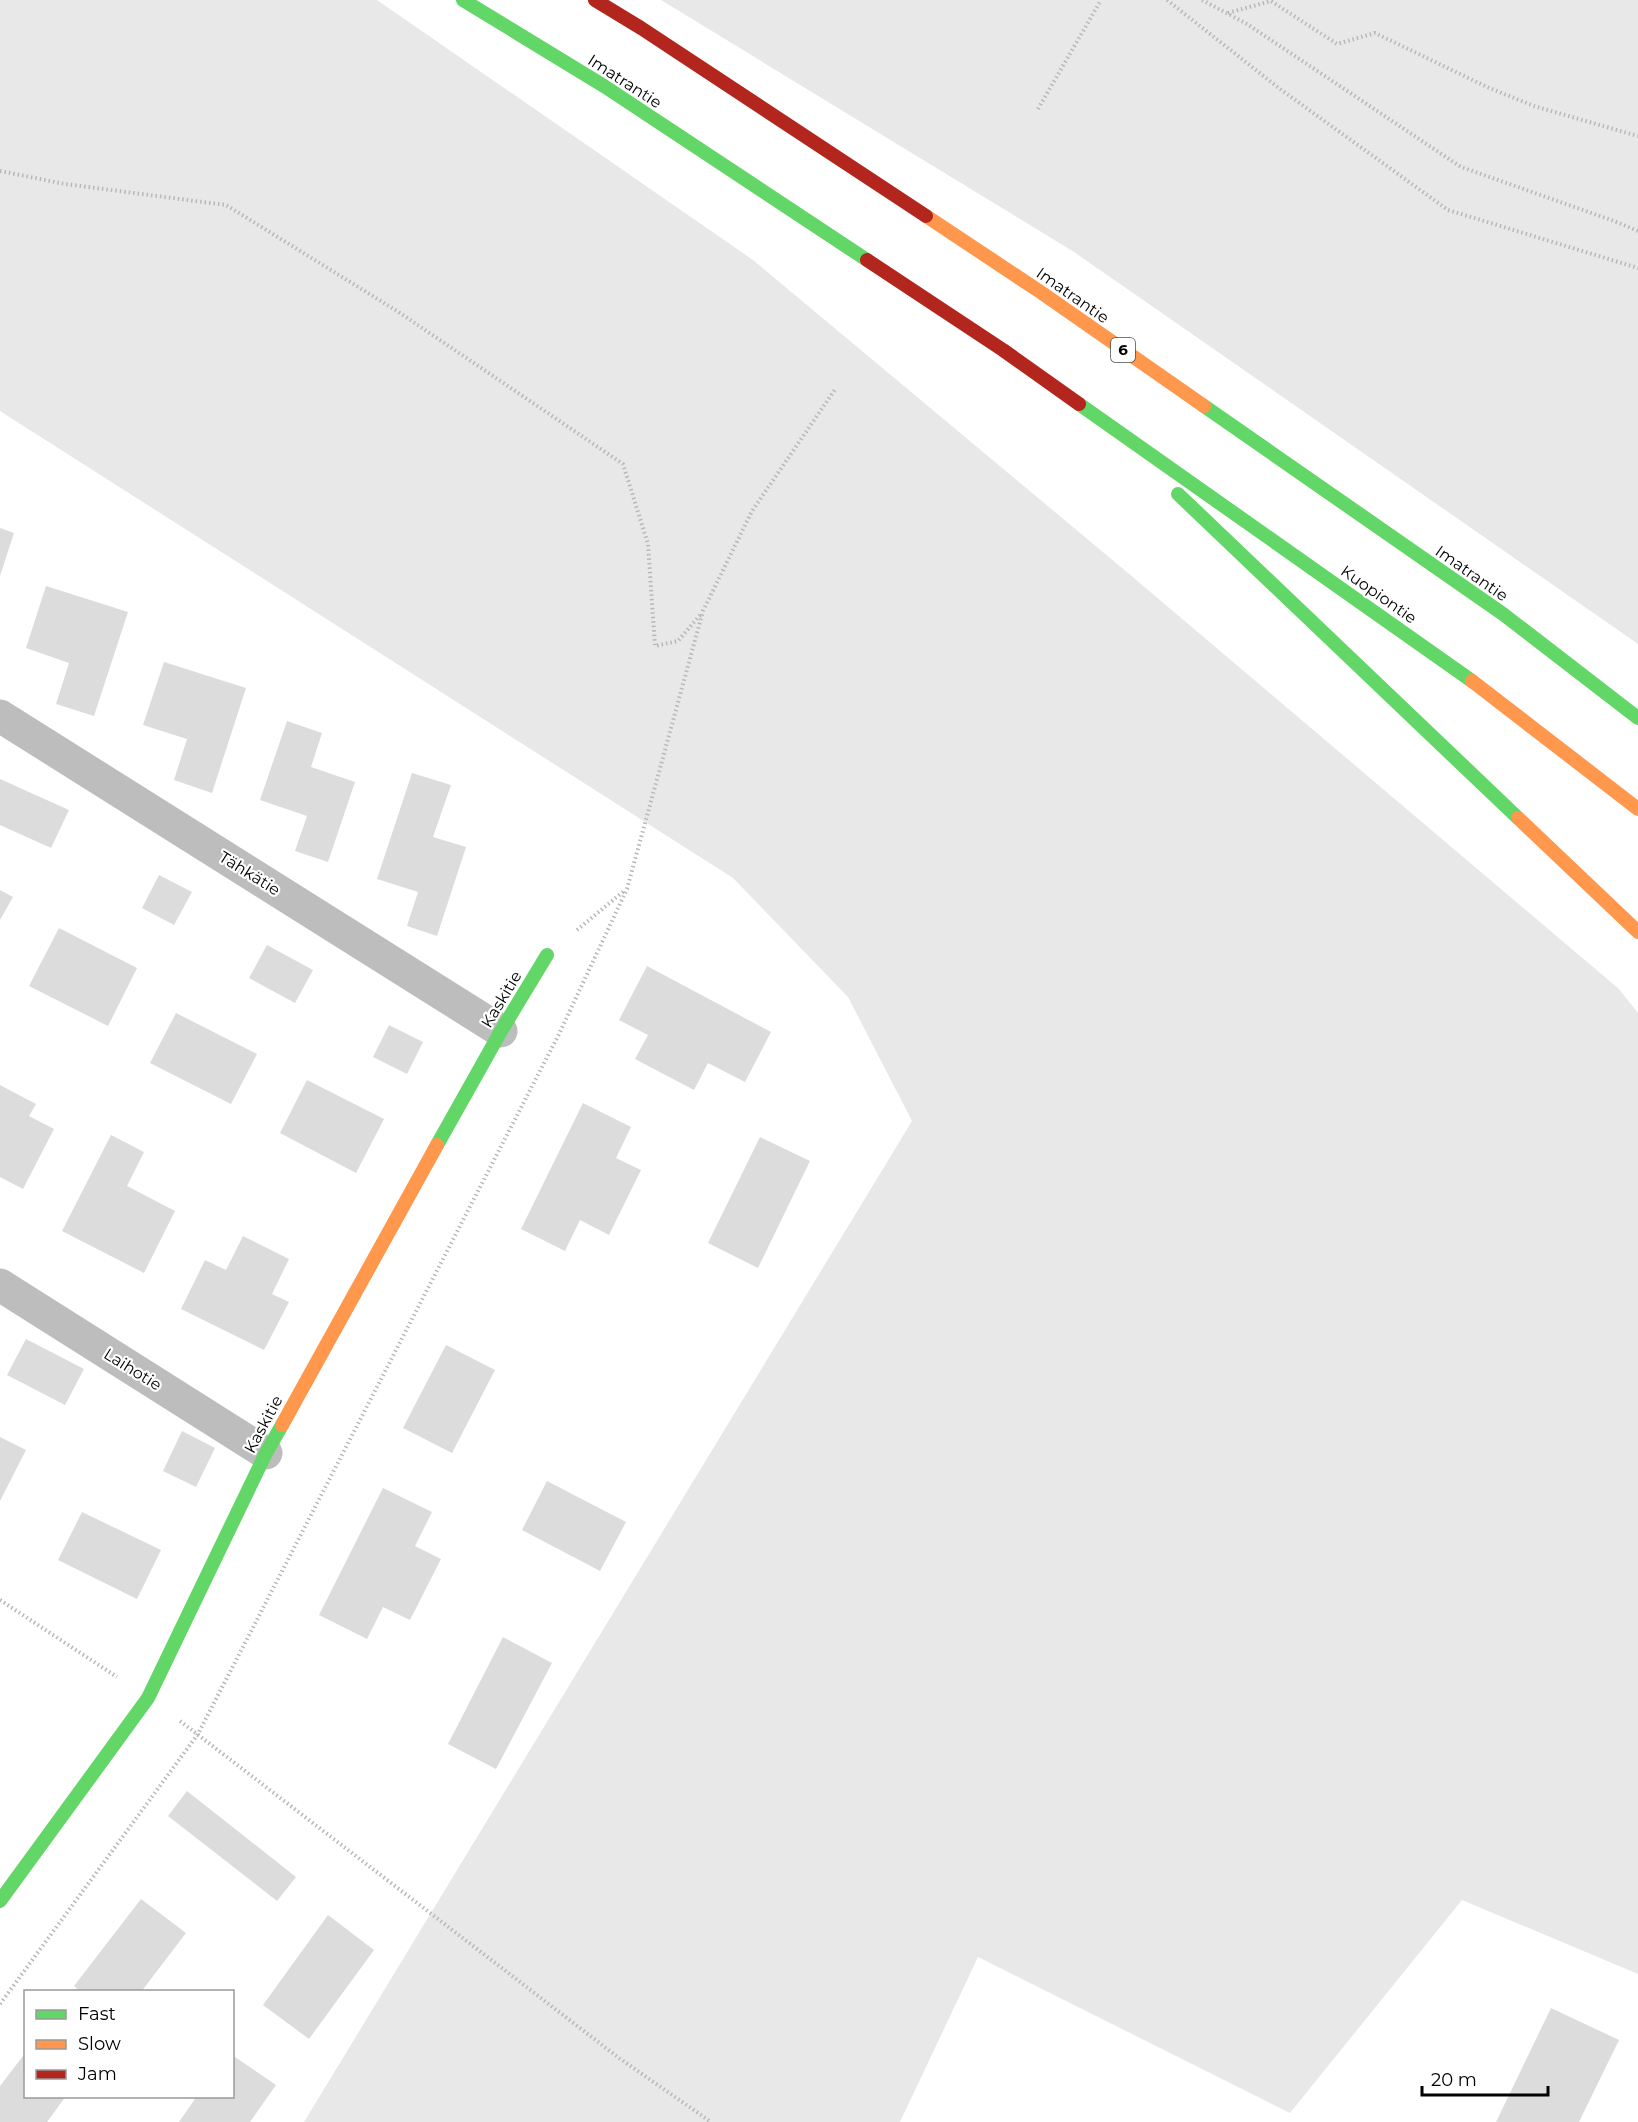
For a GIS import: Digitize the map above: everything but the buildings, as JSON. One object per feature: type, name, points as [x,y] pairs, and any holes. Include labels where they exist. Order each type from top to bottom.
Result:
[{"type":"main road","name":"Imatrantie","points":[[463,0],[604,86],[1003,350],[1094,414]]},
{"type":"main road","name":"Imatrantie","points":[[595,0],[1042,293],[1503,614],[1638,718]]},
{"type":"main road","points":[[1094,414],[1638,932]]},
{"type":"main road","name":"Kuopiontie","points":[[1094,414],[1459,671],[1638,809]]},
{"type":"main road","name":"Kaskitie","points":[[0,1900],[148,1698],[266,1452],[501,1030],[547,955]]},
{"type":"street","name":"Tähkätie","points":[[0,716],[501,1030]]},
{"type":"street","name":"Laihotie","points":[[0,1285],[266,1452]]},
{"type":"path","points":[[1038,109],[1101,0]]},
{"type":"path","points":[[1167,0],[1280,89],[1448,210],[1638,268]]},
{"type":"path","points":[[1202,0],[1247,24],[1461,167],[1614,220],[1638,231]]},
{"type":"path","points":[[1227,13],[1271,0],[1337,44],[1375,33],[1487,87],[1534,106],[1638,136]]},
{"type":"path","points":[[0,171],[65,184],[226,205],[376,298],[622,464],[648,544],[656,646],[678,641],[703,611]]},
{"type":"path","points":[[0,2004],[198,1734],[559,1034],[627,889],[703,611],[752,511],[836,388]]},
{"type":"path","points":[[547,955],[627,889]]},
{"type":"path","points":[[0,1600],[198,1734],[619,2058],[711,2122]]},
{"type":"path","points":[[0,1994],[5,1997]]},
{"type":"shaded area","points":[[0,0],[377,0],[753,260],[1128,573],[1619,989],[1638,1013],[1638,1974],[1462,1900],[1290,2113],[978,1957],[900,2122],[304,2122],[912,1121],[848,997],[733,878],[0,411]]},
{"type":"shaded area","points":[[661,0],[1638,0],[1638,644],[1074,252]]},
{"type":"traffic: fast","points":[[463,0],[604,86],[867,260]]},
{"type":"traffic: fast","points":[[1079,404],[1472,681]]},
{"type":"traffic: fast","points":[[1204,406],[1503,614],[1638,718]]},
{"type":"traffic: fast","points":[[1178,494],[1518,818]]},
{"type":"traffic: fast","points":[[437,1145],[547,955]]},
{"type":"traffic: fast","points":[[0,1901],[148,1698],[266,1453],[282,1425]]},
{"type":"traffic: slow","points":[[926,216],[1042,293],[1204,406]]},
{"type":"traffic: slow","points":[[1472,681],[1638,809]]},
{"type":"traffic: slow","points":[[1518,818],[1638,932]]},
{"type":"traffic: slow","points":[[282,1425],[437,1145]]},
{"type":"traffic: jam","points":[[595,0],[926,216]]},
{"type":"traffic: jam","points":[[867,260],[1003,350],[1079,404]]}]
